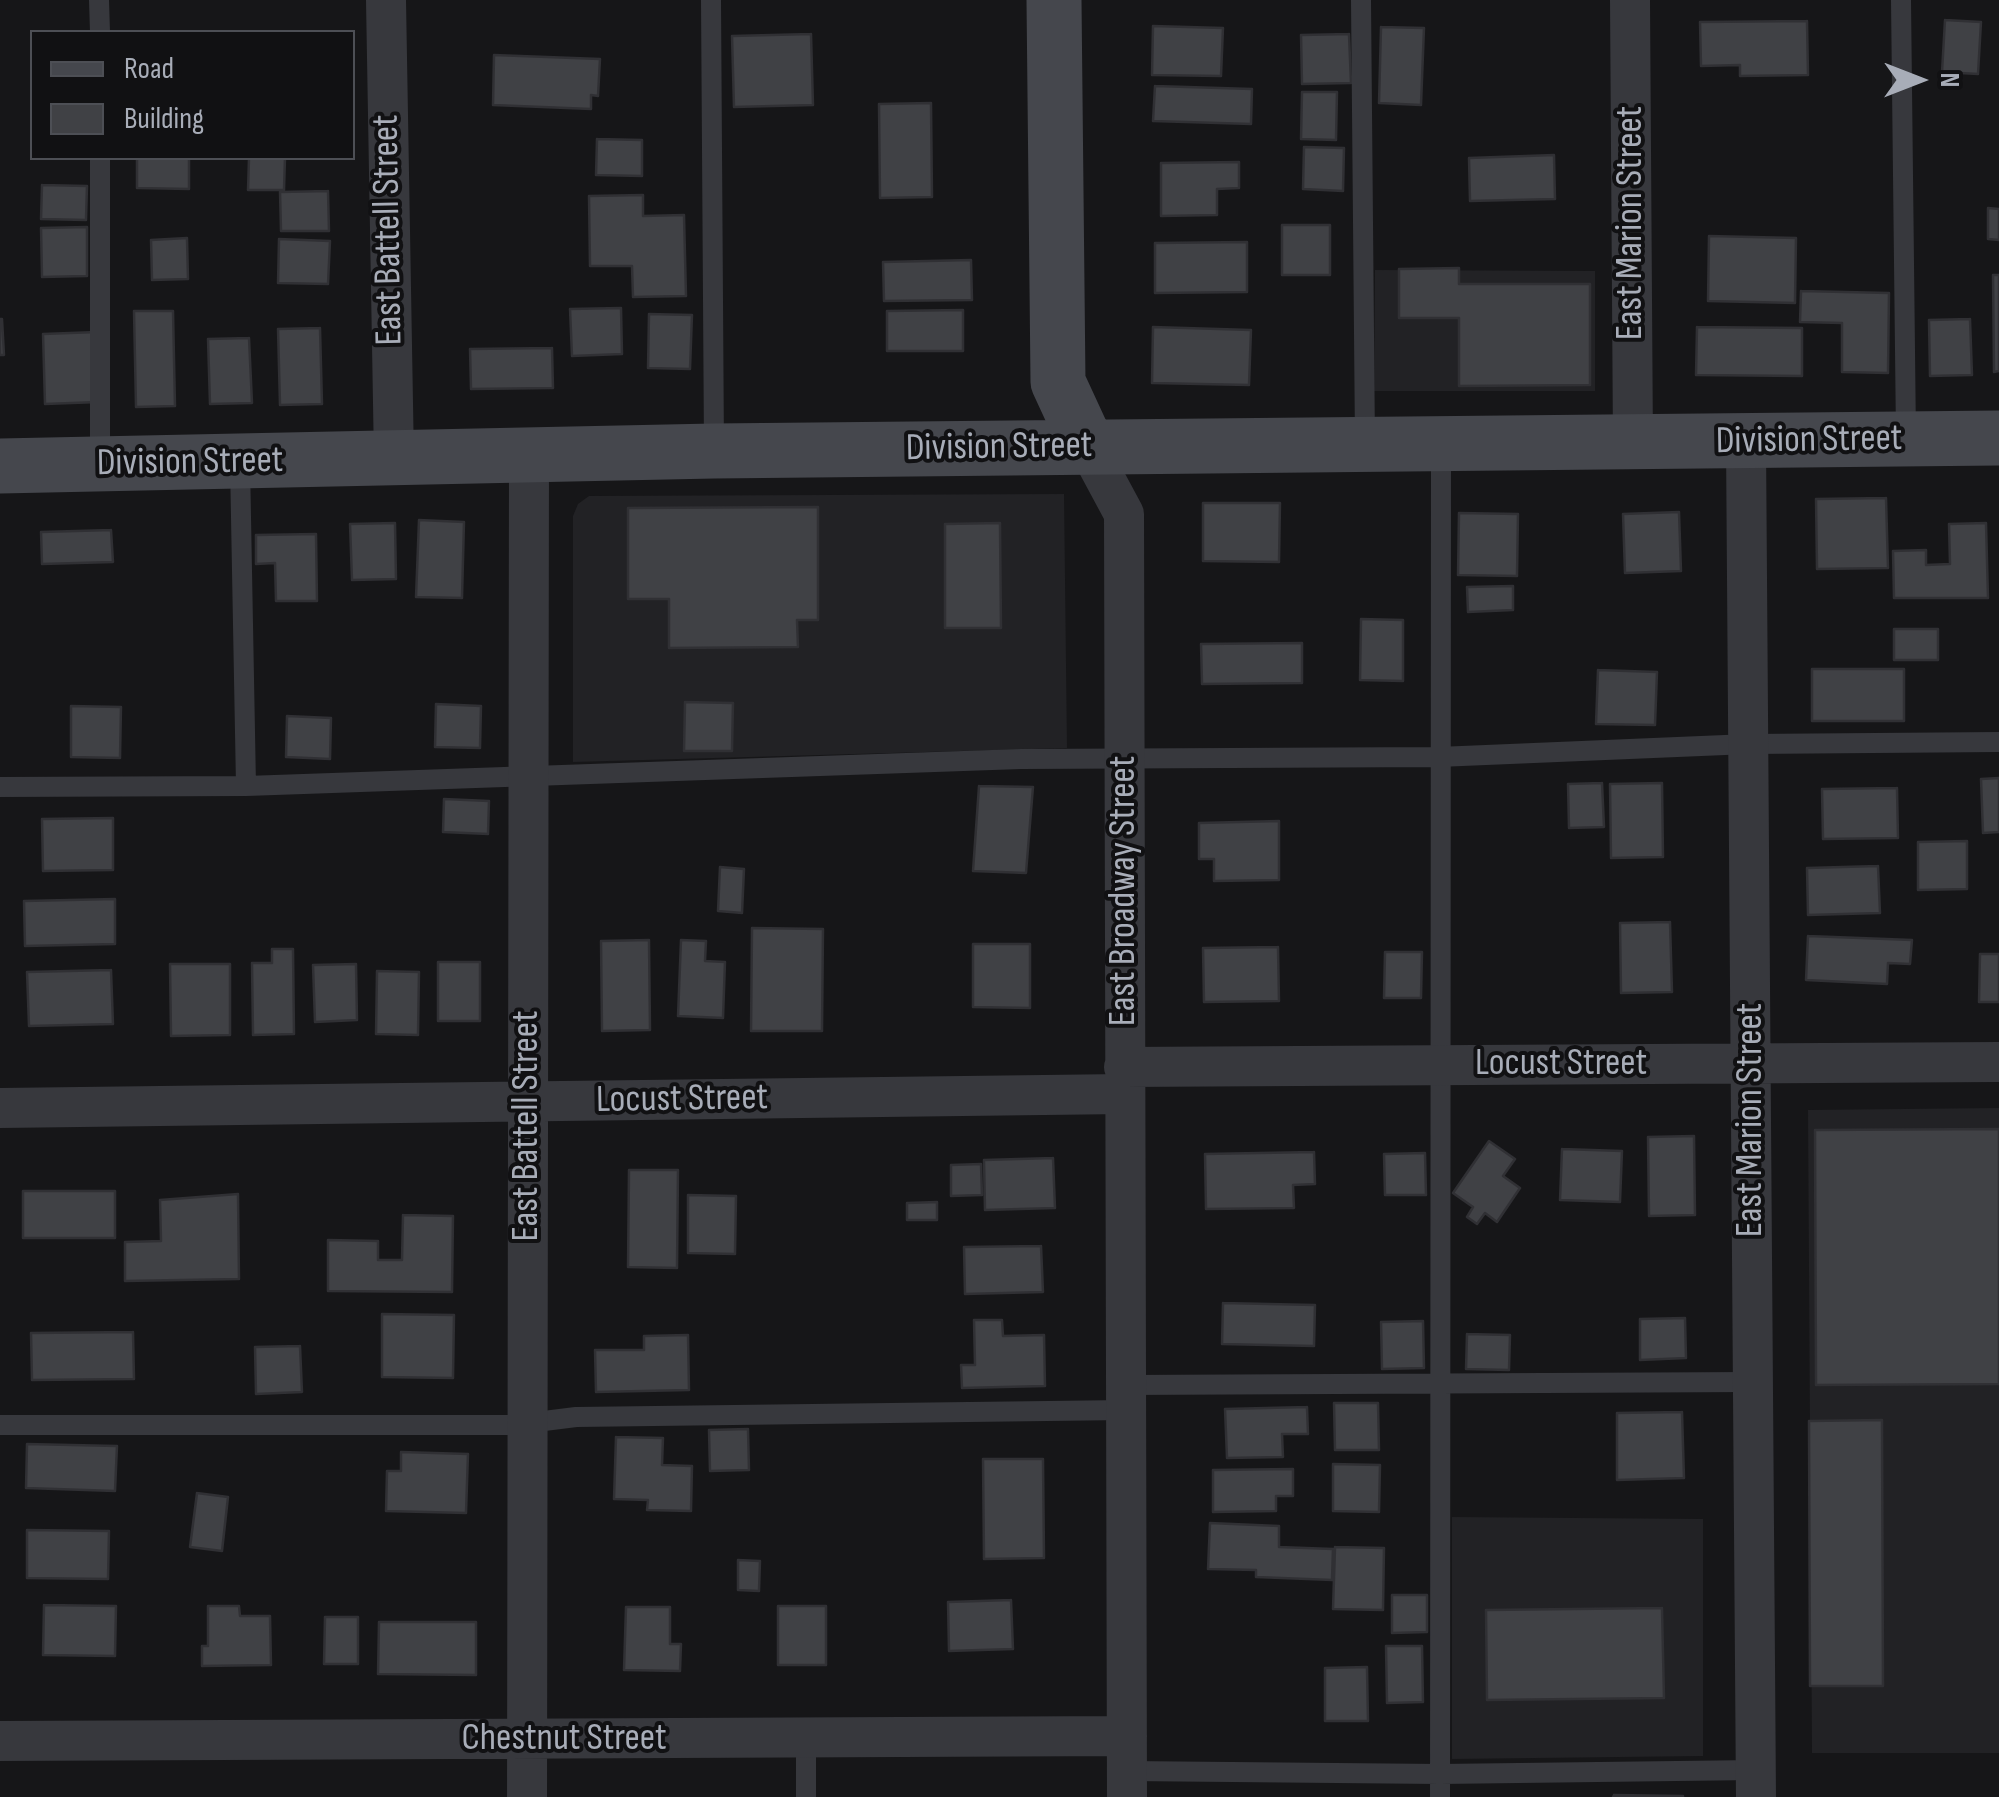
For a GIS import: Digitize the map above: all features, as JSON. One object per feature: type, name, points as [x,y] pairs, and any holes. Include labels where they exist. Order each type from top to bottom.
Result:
[{"type":"street","name":"East Battell Street","points":[[386,0],[394,460]]},
{"type":"street","name":"East Broadway Street","points":[[1054,0],[1058,382],[1124,514],[1127,1768]]},
{"type":"street","name":"East Marion Street","points":[[1630,0],[1633,445]]},
{"type":"street","name":"Division Street","points":[[0,466],[714,451],[1633,445],[1999,438]]},
{"type":"street","name":"East Marion Street","points":[[1746,442],[1756,1783]]},
{"type":"street","name":"East Battell Street","points":[[527,1797],[529,456]]},
{"type":"street","name":"Locust Street","points":[[0,1108],[527,1103],[1440,1065],[1999,1062]]},
{"type":"street","name":"Chestnut Street","points":[[0,1741],[806,1737],[1127,1768]]},
{"type":"lane","points":[[100,0],[100,30]]},
{"type":"lane","points":[[710,0],[714,451]]},
{"type":"lane","points":[[1361,0],[1366,446]]},
{"type":"lane","points":[[1901,0],[1906,439]]},
{"type":"lane","points":[[100,160],[100,465]]},
{"type":"lane","points":[[1440,1797],[1441,445]]},
{"type":"lane","points":[[240,462],[246,786]]},
{"type":"lane","points":[[0,788],[246,786],[1124,757],[1438,756],[1749,744],[1999,742]]},
{"type":"lane","points":[[0,1425],[526,1423],[576,1417],[1441,1386],[1752,1382]]},
{"type":"lane","points":[[806,1737],[806,1797]]},
{"type":"lane","points":[[1127,1768],[1756,1783]]},
{"type":"shaded area","points":[[1375,270],[1595,271],[1595,391],[1374,391]]},
{"type":"shaded area","points":[[1064,494],[1067,748],[573,762],[573,516],[578,504],[589,496]]},
{"type":"shaded area","points":[[1999,1108],[1999,1753],[1812,1753],[1808,1110]]},
{"type":"shaded area","points":[[1452,1517],[1703,1519],[1703,1756],[1452,1759]]},
{"type":"building","points":[[1945,20],[1981,22],[1978,74],[1942,72]]},
{"type":"building","points":[[1807,21],[1808,75],[1740,76],[1740,65],[1701,66],[1700,22]]},
{"type":"building","points":[[1153,26],[1223,28],[1221,76],[1152,75]]},
{"type":"building","points":[[1381,27],[1424,28],[1421,105],[1379,103]]},
{"type":"building","points":[[811,34],[813,105],[734,107],[732,36]]},
{"type":"building","points":[[1349,34],[1351,83],[1302,84],[1301,35]]},
{"type":"building","points":[[494,55],[600,59],[598,96],[591,95],[591,109],[493,105]]},
{"type":"building","points":[[1155,86],[1252,89],[1251,124],[1153,121]]},
{"type":"building","points":[[1302,92],[1337,92],[1336,140],[1301,139]]},
{"type":"building","points":[[931,103],[932,197],[880,198],[879,104]]},
{"type":"building","points":[[597,139],[642,140],[642,176],[596,175]]},
{"type":"building","points":[[1304,147],[1344,148],[1343,191],[1303,189]]},
{"type":"building","points":[[1554,155],[1555,199],[1470,201],[1469,158]]},
{"type":"building","points":[[137,160],[189,160],[189,189],[137,188]]},
{"type":"building","points":[[249,160],[285,160],[284,190],[248,190]]},
{"type":"building","points":[[1239,162],[1239,188],[1217,189],[1217,215],[1161,216],[1161,163]]},
{"type":"building","points":[[42,185],[87,186],[86,220],[41,219]]},
{"type":"building","points":[[328,191],[329,231],[281,231],[280,192]]},
{"type":"building","points":[[643,195],[643,216],[684,215],[686,296],[633,297],[632,266],[590,266],[589,196]]},
{"type":"building","points":[[1988,208],[1999,209],[1999,240],[1988,239]]},
{"type":"building","points":[[1282,225],[1330,225],[1330,275],[1282,275]]},
{"type":"building","points":[[87,227],[87,276],[42,277],[41,228]]},
{"type":"building","points":[[1709,236],[1796,238],[1795,303],[1708,301]]},
{"type":"building","points":[[187,238],[188,279],[152,280],[151,240]]},
{"type":"building","points":[[279,239],[330,241],[328,284],[278,283]]},
{"type":"building","points":[[1247,242],[1247,292],[1155,293],[1155,243]]},
{"type":"building","points":[[971,260],[972,300],[884,301],[883,262]]},
{"type":"building","points":[[1459,268],[1459,284],[1590,284],[1590,385],[1459,386],[1459,318],[1399,318],[1399,269]]},
{"type":"building","points":[[1993,275],[1999,275],[1999,371],[1994,372]]},
{"type":"building","points":[[1801,291],[1889,293],[1888,373],[1842,372],[1842,323],[1800,322]]},
{"type":"building","points":[[621,308],[622,354],[572,356],[570,309]]},
{"type":"building","points":[[963,310],[963,351],[887,351],[887,311]]},
{"type":"building","points":[[134,311],[173,311],[175,406],[136,407]]},
{"type":"building","points":[[649,314],[692,315],[690,369],[648,368]]},
{"type":"building","points":[[2,319],[4,355],[0,355]]},
{"type":"building","points":[[1970,319],[1972,375],[1930,376],[1929,320]]},
{"type":"building","points":[[1153,327],[1251,330],[1249,385],[1152,383]]},
{"type":"building","points":[[1697,327],[1802,328],[1802,376],[1696,375]]},
{"type":"building","points":[[320,328],[322,404],[280,405],[278,329]]},
{"type":"building","points":[[97,332],[99,402],[45,404],[43,334]]},
{"type":"building","points":[[249,338],[252,403],[210,404],[208,339]]},
{"type":"building","points":[[552,348],[553,388],[471,389],[470,349]]},
{"type":"building","points":[[1886,498],[1888,568],[1817,569],[1816,499]]},
{"type":"building","points":[[1203,503],[1280,503],[1279,562],[1203,561]]},
{"type":"building","points":[[818,507],[818,620],[797,620],[798,647],[669,648],[669,599],[628,599],[628,508]]},
{"type":"building","points":[[1679,512],[1681,571],[1625,573],[1623,514]]},
{"type":"building","points":[[1459,513],[1518,514],[1517,576],[1458,575]]},
{"type":"building","points":[[419,520],[464,522],[462,598],[416,597]]},
{"type":"building","points":[[395,523],[396,579],[352,580],[350,524]]},
{"type":"building","points":[[1000,523],[1001,628],[945,628],[945,524]]},
{"type":"building","points":[[1986,523],[1988,598],[1894,598],[1893,551],[1926,550],[1926,565],[1950,564],[1949,524]]},
{"type":"building","points":[[111,530],[113,562],[42,564],[41,532]]},
{"type":"building","points":[[316,534],[317,601],[276,601],[275,563],[256,564],[256,535]]},
{"type":"building","points":[[1513,586],[1513,610],[1468,612],[1467,587]]},
{"type":"building","points":[[1361,619],[1403,620],[1403,681],[1360,680]]},
{"type":"building","points":[[1894,629],[1938,629],[1938,660],[1894,660]]},
{"type":"building","points":[[1302,643],[1302,683],[1202,684],[1201,644]]},
{"type":"building","points":[[1812,669],[1904,669],[1904,721],[1812,721]]},
{"type":"building","points":[[1598,670],[1657,672],[1655,725],[1596,724]]},
{"type":"building","points":[[685,702],[733,703],[732,751],[684,751]]},
{"type":"building","points":[[436,704],[481,706],[480,748],[435,747]]},
{"type":"building","points":[[71,706],[121,707],[120,758],[71,757]]},
{"type":"building","points":[[287,716],[331,718],[330,759],[286,757]]},
{"type":"building","points":[[1999,778],[1999,832],[1983,833],[1981,779]]},
{"type":"building","points":[[1602,783],[1604,827],[1569,828],[1568,784]]},
{"type":"building","points":[[1662,783],[1663,857],[1611,858],[1610,784]]},
{"type":"building","points":[[979,786],[1033,787],[1026,873],[973,871]]},
{"type":"building","points":[[1897,788],[1898,838],[1823,839],[1822,789]]},
{"type":"building","points":[[444,799],[489,801],[488,834],[443,832]]},
{"type":"building","points":[[113,818],[113,870],[43,871],[42,819]]},
{"type":"building","points":[[1279,821],[1279,880],[1214,881],[1214,859],[1199,859],[1199,823]]},
{"type":"building","points":[[1967,841],[1967,889],[1918,890],[1918,842]]},
{"type":"building","points":[[1878,866],[1880,913],[1808,915],[1807,868]]},
{"type":"building","points":[[720,867],[744,869],[742,913],[718,911]]},
{"type":"building","points":[[115,899],[115,944],[25,946],[24,901]]},
{"type":"building","points":[[1670,922],[1672,992],[1621,993],[1620,923]]},
{"type":"building","points":[[752,928],[823,929],[822,1031],[751,1031]]},
{"type":"building","points":[[1808,936],[1912,940],[1910,964],[1888,963],[1887,984],[1806,980]]},
{"type":"building","points":[[649,940],[650,1030],[602,1031],[601,941]]},
{"type":"building","points":[[681,940],[706,941],[705,961],[725,962],[723,1018],[678,1016]]},
{"type":"building","points":[[973,944],[1030,944],[1030,1008],[973,1007]]},
{"type":"building","points":[[1278,947],[1279,1001],[1204,1002],[1203,948]]},
{"type":"building","points":[[272,949],[293,949],[294,1034],[253,1035],[252,963],[272,963]]},
{"type":"building","points":[[1385,952],[1422,952],[1421,998],[1384,998]]},
{"type":"building","points":[[1980,954],[1999,954],[1999,1002],[1979,1002]]},
{"type":"building","points":[[438,962],[480,962],[480,1021],[438,1021]]},
{"type":"building","points":[[170,964],[230,964],[230,1035],[171,1036]]},
{"type":"building","points":[[356,964],[357,1020],[315,1022],[313,965]]},
{"type":"building","points":[[111,970],[113,1024],[29,1026],[27,972]]},
{"type":"building","points":[[377,971],[419,972],[418,1035],[376,1034]]},
{"type":"building","points":[[1999,1129],[1999,1384],[1816,1385],[1815,1130]]},
{"type":"building","points":[[1694,1136],[1695,1215],[1649,1216],[1648,1137]]},
{"type":"building","points":[[1489,1141],[1515,1159],[1503,1176],[1520,1188],[1497,1222],[1485,1213],[1477,1224],[1467,1217],[1473,1207],[1453,1193]]},
{"type":"building","points":[[1562,1149],[1622,1151],[1620,1202],[1560,1200]]},
{"type":"building","points":[[1314,1152],[1315,1184],[1293,1185],[1294,1208],[1206,1209],[1205,1154]]},
{"type":"building","points":[[1425,1153],[1426,1195],[1385,1195],[1384,1154]]},
{"type":"building","points":[[1053,1158],[1055,1208],[985,1210],[984,1160]]},
{"type":"building","points":[[981,1164],[982,1195],[951,1196],[951,1165]]},
{"type":"building","points":[[629,1170],[678,1170],[677,1268],[628,1267]]},
{"type":"building","points":[[23,1191],[115,1191],[115,1238],[23,1238]]},
{"type":"building","points":[[238,1194],[239,1279],[125,1281],[125,1242],[161,1241],[160,1200]]},
{"type":"building","points":[[688,1195],[736,1196],[735,1254],[688,1253]]},
{"type":"building","points":[[937,1202],[937,1220],[907,1220],[907,1203]]},
{"type":"building","points":[[403,1215],[453,1216],[452,1292],[328,1291],[328,1240],[378,1241],[378,1260],[402,1260]]},
{"type":"building","points":[[1041,1246],[1043,1292],[965,1294],[964,1247]]},
{"type":"building","points":[[1223,1303],[1315,1305],[1314,1346],[1222,1344]]},
{"type":"building","points":[[382,1314],[454,1315],[453,1378],[382,1377]]},
{"type":"building","points":[[1685,1318],[1686,1358],[1640,1360],[1640,1319]]},
{"type":"building","points":[[974,1320],[1002,1320],[1003,1336],[1044,1335],[1045,1386],[962,1388],[961,1365],[975,1365]]},
{"type":"building","points":[[1423,1321],[1424,1368],[1382,1369],[1381,1322]]},
{"type":"building","points":[[133,1332],[134,1379],[32,1380],[31,1333]]},
{"type":"building","points":[[1467,1334],[1510,1335],[1509,1370],[1466,1369]]},
{"type":"building","points":[[688,1335],[689,1390],[596,1392],[595,1350],[644,1350],[644,1336]]},
{"type":"building","points":[[300,1346],[302,1392],[256,1394],[255,1347]]},
{"type":"building","points":[[1334,1403],[1378,1403],[1379,1450],[1335,1450]]},
{"type":"building","points":[[1307,1407],[1308,1434],[1282,1434],[1283,1457],[1227,1458],[1225,1409]]},
{"type":"building","points":[[1682,1412],[1684,1478],[1617,1480],[1617,1413]]},
{"type":"building","points":[[1882,1420],[1883,1686],[1810,1686],[1809,1421]]},
{"type":"building","points":[[748,1429],[749,1470],[710,1471],[709,1430]]},
{"type":"building","points":[[616,1437],[663,1438],[662,1465],[692,1466],[691,1511],[647,1510],[648,1500],[614,1499]]},
{"type":"building","points":[[27,1444],[117,1446],[115,1491],[26,1488]]},
{"type":"building","points":[[401,1452],[468,1454],[466,1513],[386,1511],[387,1471],[401,1471]]},
{"type":"building","points":[[983,1459],[1043,1459],[1044,1558],[984,1559]]},
{"type":"building","points":[[1333,1464],[1380,1465],[1379,1512],[1333,1511]]},
{"type":"building","points":[[1293,1469],[1293,1496],[1276,1496],[1276,1511],[1213,1512],[1213,1470]]},
{"type":"building","points":[[197,1493],[228,1497],[222,1551],[190,1547]]},
{"type":"building","points":[[1210,1523],[1279,1526],[1279,1547],[1333,1549],[1332,1580],[1256,1577],[1256,1570],[1208,1569]]},
{"type":"building","points":[[27,1530],[109,1531],[108,1579],[27,1578]]},
{"type":"building","points":[[1335,1547],[1384,1548],[1383,1610],[1333,1609]]},
{"type":"building","points":[[738,1560],[760,1561],[759,1591],[738,1590]]},
{"type":"building","points":[[1392,1595],[1427,1595],[1427,1632],[1392,1633]]},
{"type":"building","points":[[1011,1600],[1013,1649],[949,1651],[948,1602]]},
{"type":"building","points":[[44,1605],[116,1606],[115,1656],[43,1655]]},
{"type":"building","points":[[208,1606],[239,1606],[240,1616],[270,1616],[271,1665],[202,1666],[202,1646],[208,1646]]},
{"type":"building","points":[[778,1606],[826,1606],[826,1665],[778,1665]]},
{"type":"building","points":[[626,1607],[670,1607],[670,1644],[681,1644],[680,1671],[624,1670]]},
{"type":"building","points":[[1662,1608],[1664,1698],[1487,1700],[1486,1610]]},
{"type":"building","points":[[325,1617],[358,1617],[358,1664],[324,1664]]},
{"type":"building","points":[[379,1622],[476,1622],[476,1675],[378,1674]]},
{"type":"building","points":[[1386,1646],[1422,1646],[1423,1702],[1387,1703]]},
{"type":"building","points":[[1367,1667],[1368,1721],[1325,1721],[1325,1668]]},
{"type":"building","points":[[1683,1796],[1683,1797],[1613,1797]]}]
